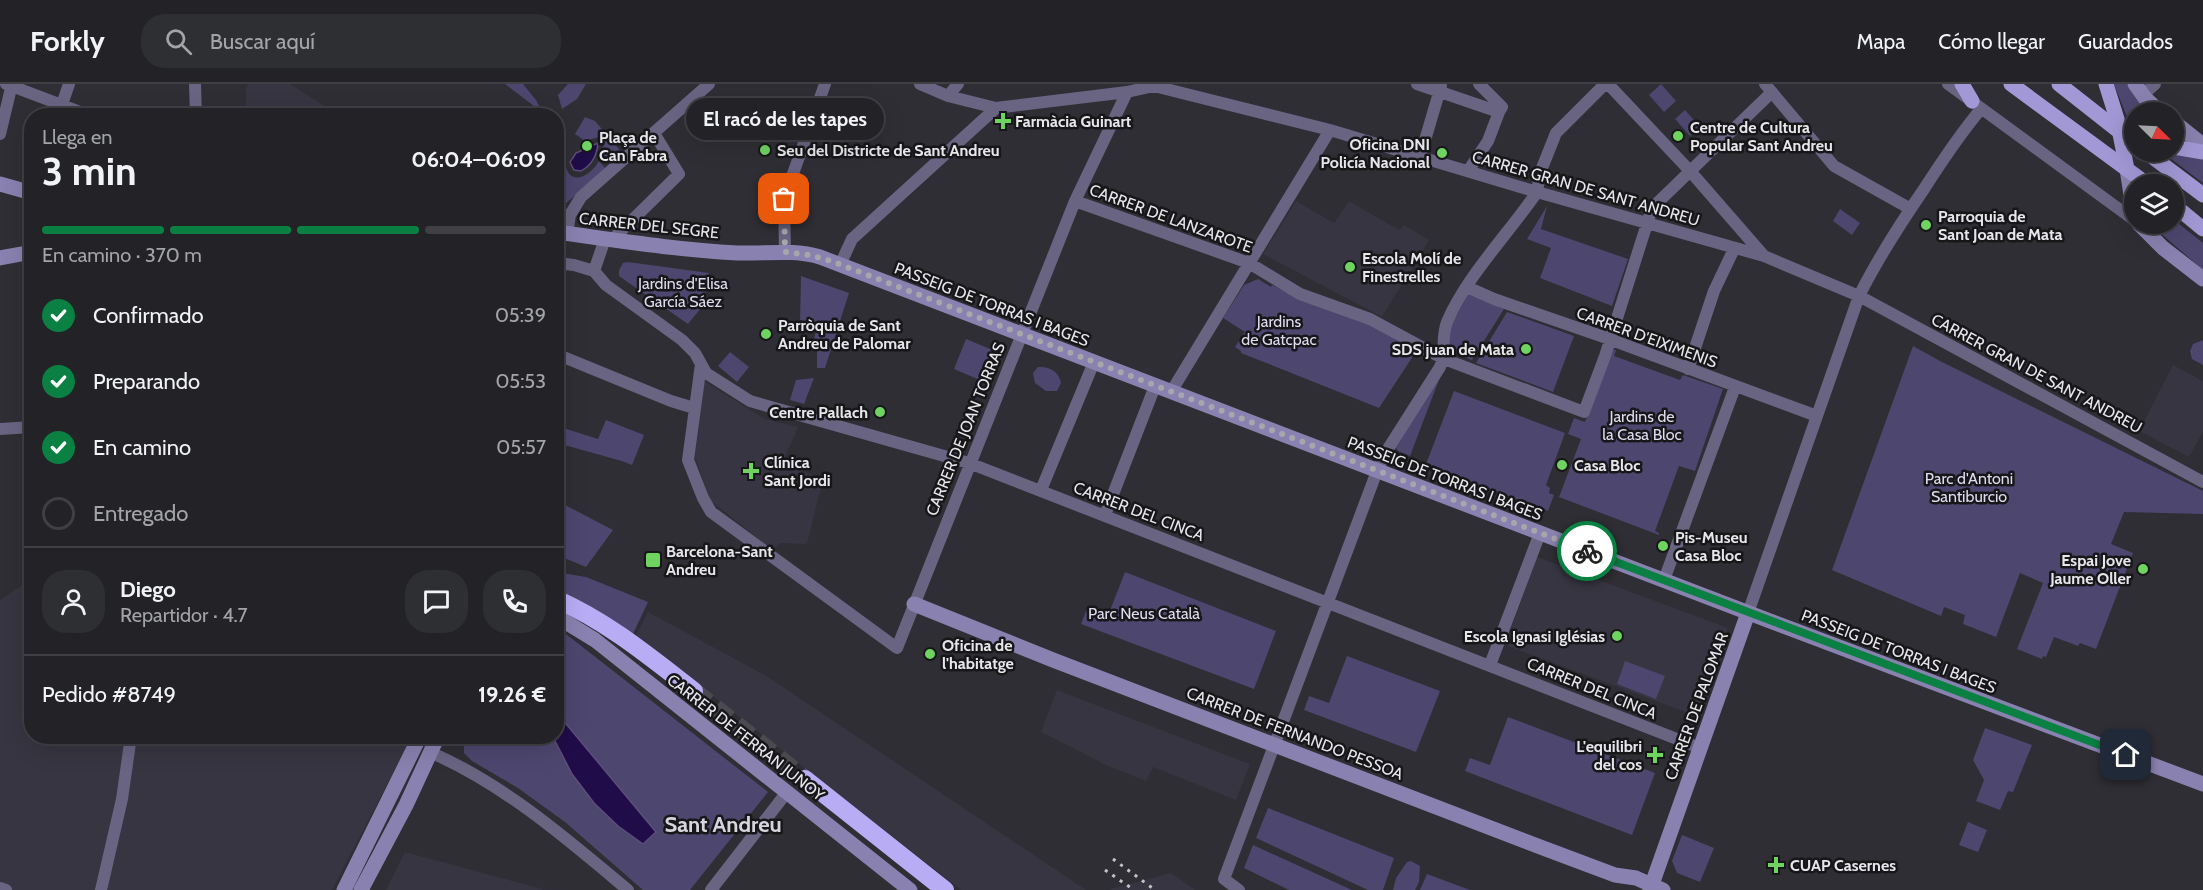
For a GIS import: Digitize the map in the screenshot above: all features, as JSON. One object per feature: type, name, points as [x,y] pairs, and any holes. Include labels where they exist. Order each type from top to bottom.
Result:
[{"type":"highway","points":[[564,603],[621,635],[694,692]]},
{"type":"highway","points":[[806,779],[945,890]]},
{"type":"main road","points":[[1962,84],[1977,105]]},
{"type":"main road","points":[[2011,84],[2134,174]]},
{"type":"main road","points":[[2059,84],[2124,134]]},
{"type":"main road","points":[[2106,84],[2120,131],[2127,169]]},
{"type":"main road","points":[[2184,149],[2203,152]]},
{"type":"main road","points":[[2159,162],[2203,195]]},
{"type":"main road","points":[[2184,213],[2203,229]]},
{"type":"street","points":[[61,108],[69,84]]},
{"type":"street","points":[[195,84],[196,108]]},
{"type":"street","points":[[564,228],[581,197],[709,84]]},
{"type":"street","points":[[785,252],[784,199],[825,84]]},
{"type":"street","name":"CARRER GRAN DE SANT ANDREU","points":[[920,84],[948,96],[996,108],[1127,92],[1155,85],[1330,130],[1537,192],[1764,256],[1859,296],[2203,482]]},
{"type":"street","points":[[948,96],[958,84]]},
{"type":"street","points":[[1417,84],[1441,88],[1499,112]]},
{"type":"street","points":[[1468,171],[1488,141],[1502,107],[1479,84]]},
{"type":"street","points":[[1239,890],[1224,879],[1377,471],[1386,452],[1444,359],[1443,338],[1447,323],[1467,287],[1537,192],[1540,173],[1556,133],[1606,84],[1690,171],[1764,256]]},
{"type":"street","points":[[1948,84],[2124,213]]},
{"type":"street","points":[[2138,88],[2146,92],[2155,84]]},
{"type":"street","points":[[0,134],[10,85],[56,108]]},
{"type":"street","points":[[1420,157],[1441,88]]},
{"type":"street","points":[[1611,340],[1652,208],[1769,88],[1833,166],[1909,208]]},
{"type":"street","points":[[2138,88],[2151,102]]},
{"type":"street","name":"CARRER DE JOAN TORRAS","points":[[694,408],[688,460],[702,498],[711,512],[897,648],[1020,334],[1075,201],[1127,92]]},
{"type":"street","name":"CARRER DE PALOMAR","points":[[1658,889],[1700,748],[1859,296],[1873,267],[1909,208],[1963,132],[1977,105]]},
{"type":"street","points":[[840,265],[852,239],[996,108]]},
{"type":"street","points":[[1171,392],[1330,130]]},
{"type":"street","points":[[2184,130],[2203,145]]},
{"type":"street","points":[[564,264],[594,271],[609,239],[679,174],[654,133]]},
{"type":"street","points":[[2127,169],[2127,174]]},
{"type":"street","points":[[0,184],[24,191]]},
{"type":"street","name":"CARRER DE LANZAROTE","points":[[1075,201],[1249,263],[1300,294],[1370,319],[1444,359],[1584,412],[1611,340]]},
{"type":"street","name":"CARRER DEL SEGRE","points":[[564,233],[738,253]]},
{"type":"street","points":[[2149,234],[2203,279]]},
{"type":"street","points":[[1688,369],[1714,291],[1734,249]]},
{"type":"street","name":"PASSEIG DE TORRAS I BAGES","points":[[738,253],[785,252],[810,255],[840,265],[2203,784]]},
{"type":"street","points":[[0,258],[24,254]]},
{"type":"street","name":"CARRER DEL CINCA","points":[[594,271],[606,285],[682,340],[695,353],[706,373],[716,382],[750,401],[969,463],[1700,748]]},
{"type":"street","name":"CARRER D'EIXIMENIS","points":[[1467,287],[1494,299],[1817,417]]},
{"type":"street","points":[[564,357],[671,401],[694,408],[701,364]]},
{"type":"street","points":[[1041,490],[1094,362]]},
{"type":"street","points":[[1105,515],[1155,386]]},
{"type":"street","points":[[1664,580],[1735,387]]},
{"type":"street","points":[[0,429],[24,428]]},
{"type":"street","points":[[1490,665],[1540,533]]},
{"type":"street","name":"CARRER DE FERNANDO PESSOA","points":[[914,604],[1053,660],[1605,871],[1636,878],[1658,889]]},
{"type":"street","name":"CARRER DE FERRAN JUNOY","points":[[564,621],[595,640],[910,890]]},
{"type":"street","points":[[101,890],[122,799],[130,744]]},
{"type":"street","points":[[344,890],[417,744]]},
{"type":"street","points":[[422,744],[432,753],[467,770],[506,794],[558,832],[628,890]]},
{"type":"street","points":[[361,890],[435,744]]},
{"type":"street","points":[[711,890],[787,792]]},
{"type":"street","points":[[0,888],[6,890]]},
{"type":"shaded area","points":[[248,84],[290,84],[328,108],[246,108]]},
{"type":"shaded area","points":[[598,143],[591,163],[581,171],[574,170],[570,162],[576,153]]},
{"type":"shaded area","name":"Escola Molí de Finestrelles","points":[[1296,201],[1334,223],[1349,201],[1399,230],[1404,225],[1429,240],[1382,317],[1263,254]]},
{"type":"shaded area","points":[[2173,365],[2203,381],[2203,432],[2189,457],[2139,431]]},
{"type":"shaded area","name":"Clínica Sant Jordi","points":[[704,381],[765,419],[798,427],[782,464],[823,479],[807,544],[780,543],[773,551],[710,500],[695,457]]},
{"type":"shaded area","name":"Escola Ignasi Iglésias","points":[[1537,557],[1728,628],[1696,716],[1505,645]]},
{"type":"shaded area","points":[[24,584],[24,744],[408,744],[332,890],[0,890],[0,600]]},
{"type":"shaded area","points":[[648,612],[765,675],[1086,890],[961,890],[636,636]]},
{"type":"shaded area","points":[[1057,690],[1250,764],[1236,800],[1153,767],[1146,781],[1108,766],[1041,732]]},
{"type":"shaded area","points":[[564,721],[656,832],[643,844],[618,826],[594,803],[572,774],[557,744],[564,744]]},
{"type":"shaded area","points":[[405,852],[546,890],[386,890]]},
{"type":"shaded area","points":[[1171,873],[1195,890],[1108,890],[1118,887]]},
{"type":"green space","points":[[505,84],[523,84],[540,108],[536,108]]},
{"type":"green space","points":[[568,84],[586,84],[577,99],[564,108],[558,95]]},
{"type":"green space","points":[[1661,84],[1676,101],[1664,112],[1649,95]]},
{"type":"green space","points":[[2114,84],[2127,84],[2143,102],[2124,102],[2124,109]]},
{"type":"green space","points":[[1685,110],[1700,127],[1690,136],[1675,119]]},
{"type":"green space","points":[[585,117],[595,121],[624,155],[612,162],[602,154],[604,143],[602,138],[585,141],[575,134]]},
{"type":"green space","points":[[2184,154],[2203,155],[2203,183],[2175,162],[2184,162]]},
{"type":"green space","points":[[599,161],[606,169],[564,205],[564,162],[570,175],[575,177],[585,175]]},
{"type":"green space","points":[[1547,206],[1541,229],[1628,259],[1612,306],[1540,278],[1551,248],[1527,239]]},
{"type":"green space","points":[[1840,209],[1860,223],[1852,235],[1833,221]]},
{"type":"green space","points":[[2184,228],[2203,243],[2203,270],[2162,234],[2184,234]]},
{"type":"green space","name":"Jardins d'Elisa García Sáez","points":[[623,263],[709,273],[704,304],[688,324],[619,276]]},
{"type":"green space","points":[[801,276],[849,293],[825,368],[817,368],[817,345],[813,343],[817,327],[800,323]]},
{"type":"green space","name":"Jardins de Gatcpac","points":[[1258,279],[1271,287],[1272,285],[1317,306],[1370,319],[1417,350],[1379,408],[1241,353],[1235,347],[1245,332],[1223,318],[1244,285]]},
{"type":"green space","points":[[1469,293],[1504,309],[1472,360],[1446,350],[1448,331]]},
{"type":"green space","name":"SDS juan de Mata","points":[[1507,312],[1574,336],[1553,392],[1476,363]]},
{"type":"green space","points":[[966,339],[1000,353],[987,383],[954,369]]},
{"type":"green space","points":[[2203,340],[2203,365],[2192,359],[2190,351],[2193,344]]},
{"type":"green space","name":"Parc d'Antoni Santiburcio","points":[[1913,346],[2203,491],[2203,514],[2124,512],[2111,544],[2133,553],[2096,649],[2080,643],[2078,646],[2054,637],[2046,657],[2043,656],[2042,659],[2017,649],[2043,583],[2020,573],[1996,637],[1963,624],[1965,615],[1944,607],[1941,616],[1832,570]]},
{"type":"green space","name":"Jardins de la Casa Bloc","points":[[1612,349],[1616,350],[1614,356],[1680,380],[1683,375],[1723,389],[1695,471],[1679,466],[1655,531],[1659,535],[1559,497],[1581,439],[1568,434],[1574,418],[1585,422]]},
{"type":"green space","points":[[730,352],[749,367],[737,382],[718,366]]},
{"type":"green space","points":[[1038,367],[1050,368],[1056,372],[1061,383],[1057,391],[1046,391],[1035,383],[1033,373]]},
{"type":"green space","points":[[1440,377],[1410,456],[1398,451],[1395,447]]},
{"type":"green space","points":[[814,378],[804,404],[790,400],[796,380]]},
{"type":"green space","points":[[1454,391],[1565,433],[1546,485],[1550,488],[1549,493],[1554,495],[1548,511],[1426,464]]},
{"type":"green space","points":[[606,420],[644,435],[632,465],[564,445],[564,428],[598,439]]},
{"type":"green space","points":[[564,506],[613,530],[586,567],[564,558]]},
{"type":"green space","name":"Parc Neus Català","points":[[1125,572],[1276,631],[1254,689],[1081,624],[1086,611],[1107,618]]},
{"type":"green space","points":[[564,573],[586,577],[648,602],[632,636],[564,596]]},
{"type":"green space","points":[[564,632],[768,792],[690,890],[643,890],[565,822],[518,788],[472,761],[464,753],[464,744],[564,744]]},
{"type":"green space","points":[[1347,656],[1440,691],[1416,752],[1304,710],[1309,696],[1329,703]]},
{"type":"green space","points":[[1625,661],[1665,676],[1656,699],[1617,684]]},
{"type":"green space","points":[[1508,717],[1655,773],[1632,835],[1465,771],[1470,758],[1490,765]]},
{"type":"green space","points":[[1985,728],[2032,745],[2013,792],[2008,791],[2000,810],[1976,801],[1984,780],[1973,760]]},
{"type":"green space","points":[[1268,808],[1394,858],[1383,890],[1368,890],[1256,838]]},
{"type":"green space","points":[[1968,822],[1987,830],[1978,852],[1959,845]]},
{"type":"green space","points":[[1682,835],[1714,848],[1700,882],[1677,873],[1672,861]]},
{"type":"green space","points":[[1253,845],[1352,890],[1289,890],[1244,868]]},
{"type":"green space","points":[[1411,861],[1420,866],[1419,882],[1415,890],[1393,890],[1396,878],[1407,862]]},
{"type":"green space","points":[[1427,874],[1470,890],[1420,890]]},
{"type":"tunnel","points":[[694,691],[805,779]]},
{"type":"railway","points":[[1113,859],[1155,890]]},
{"type":"railway","points":[[1105,870],[1134,890]]},
{"type":"way so far","points":[[784,199],[785,252],[810,255],[831,261],[1587,551]]},
{"type":"place","name":"Farmàcia Guinart","points":[[1003,121]]},
{"type":"place","name":"Centre de Cultura Popular Sant Andreu","points":[[1678,136]]},
{"type":"place","name":"Plaça de Can Fabra","points":[[587,146]]},
{"type":"place","name":"Seu del Districte de Sant Andreu","points":[[765,150]]},
{"type":"place","name":"Oficina DNI Policía Nacional","points":[[1442,153]]},
{"type":"place","name":"El racó de les tapes","points":[[784,199]]},
{"type":"place","name":"Parroquia de Sant Joan de Mata","points":[[1926,225]]},
{"type":"place","name":"Escola Molí de Finestrelles","points":[[1350,267]]},
{"type":"place","name":"Parròquia de Sant Andreu de Palomar","points":[[766,334]]},
{"type":"place","name":"SDS juan de Mata","points":[[1526,349]]},
{"type":"place","name":"Centre Pallach","points":[[880,412]]},
{"type":"place","name":"Casa Bloc","points":[[1562,465]]},
{"type":"place","name":"Clínica Sant Jordi","points":[[751,471]]},
{"type":"place","name":"Pis-Museu Casa Bloc","points":[[1663,546]]},
{"type":"place","name":"Barcelona-Sant Andreu","points":[[653,560]]},
{"type":"place","name":"Espai Jove Jaume Oller","points":[[2143,569]]},
{"type":"place","name":"Escola Ignasi Iglésias","points":[[1617,636]]},
{"type":"place","name":"Oficina de l'habitatge","points":[[930,654]]},
{"type":"place","name":"L'equilibri del cos","points":[[1655,755]]},
{"type":"place","name":"CUAP Casernes","points":[[1776,865]]},
{"type":"district","name":"Sant Andreu","points":[[723,824]]},
{"type":"route","points":[[1587,551],[2126,755]]}]
